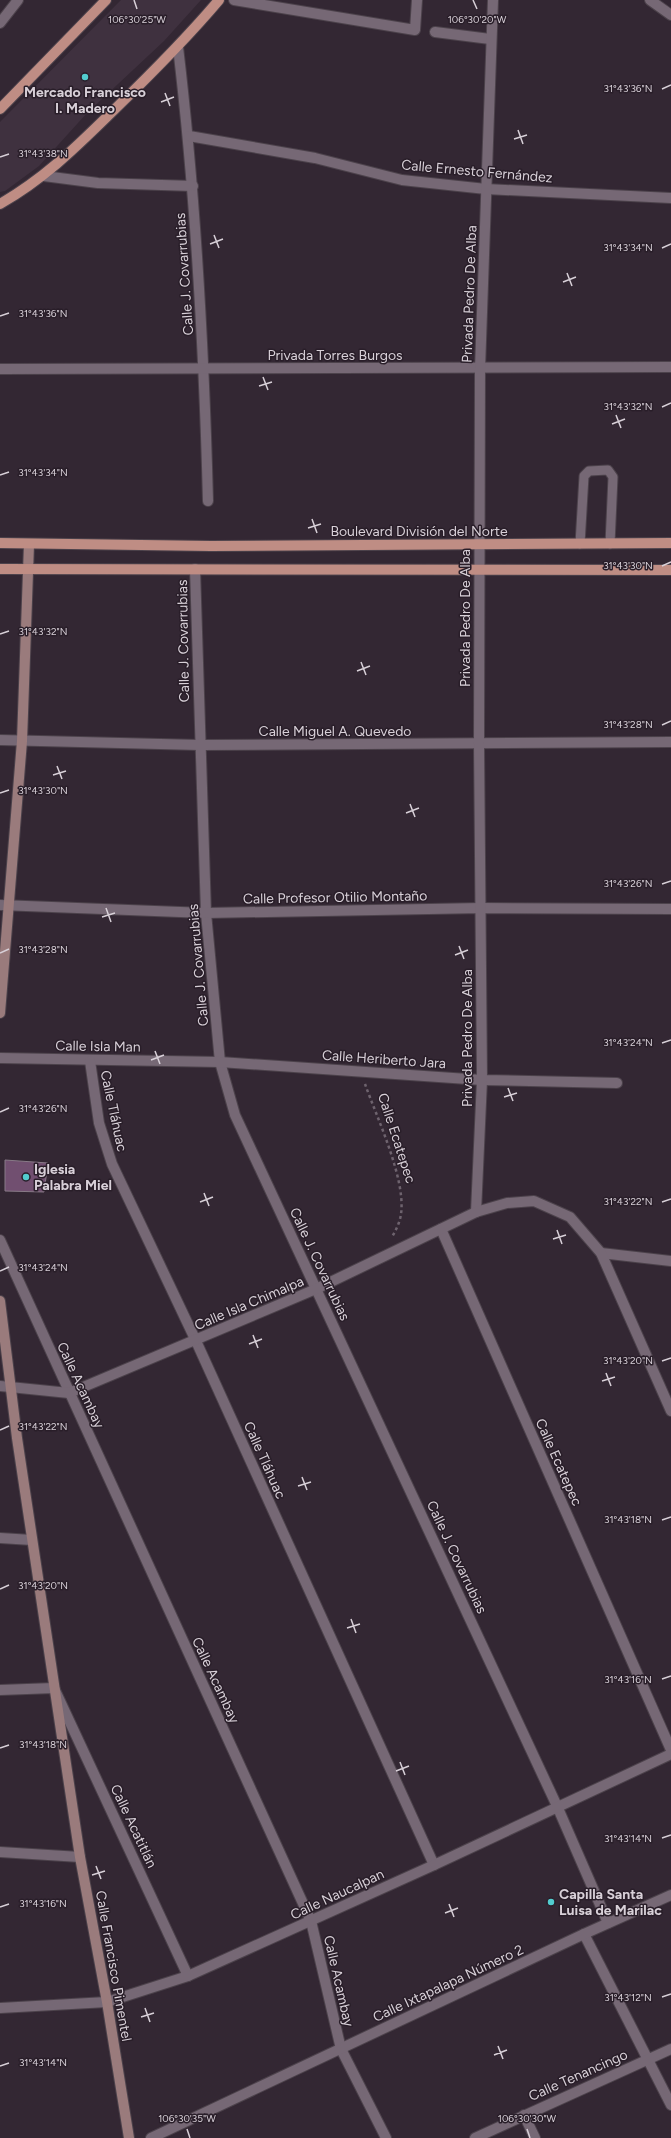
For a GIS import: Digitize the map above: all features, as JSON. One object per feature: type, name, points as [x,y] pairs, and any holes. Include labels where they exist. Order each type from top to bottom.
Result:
[{"type":"main road","points":[[0,109],[106,0]]},
{"type":"main road","points":[[0,204],[44,176],[178,47],[219,0]]},
{"type":"main road","name":"Boulevard División del Norte","points":[[0,543],[211,546],[671,543]]},
{"type":"main road","points":[[0,1013],[4,906],[22,741],[29,544]]},
{"type":"main road","points":[[1,566],[28,568],[195,569],[671,570]]},
{"type":"main road","name":"Calle Francisco Pimentel","points":[[0,1301],[32,1540],[54,1688],[80,1857],[107,2002],[128,2138]]},
{"type":"street","points":[[0,23],[18,0]]},
{"type":"street","points":[[234,0],[415,30],[417,0]]},
{"type":"street","name":"Privada Pedro De Alba","points":[[476,1212],[482,1080],[482,908],[479,744],[480,369],[490,39],[493,0]]},
{"type":"street","points":[[650,0],[671,15]]},
{"type":"street","points":[[435,32],[490,39]]},
{"type":"street","name":"Calle J. Covarrubias","points":[[178,47],[189,136],[193,186],[204,370],[208,501]]},
{"type":"street","name":"Calle Ernesto Fernández","points":[[189,136],[315,158],[402,180],[486,189],[671,198]]},
{"type":"street","points":[[44,176],[98,183],[193,186]]},
{"type":"street","name":"Privada Torres Burgos","points":[[0,370],[671,367]]},
{"type":"street","name":"Calle J. Covarrubias","points":[[195,569],[206,913],[220,1062],[235,1116],[557,1806],[608,1923]]},
{"type":"street","name":"Calle Miguel A. Quevedo","points":[[0,740],[200,745],[671,742]]},
{"type":"street","name":"Calle Profesor Otilio Montaño","points":[[4,906],[206,913],[482,908],[671,909]]},
{"type":"street","name":"Calle Isla Man","points":[[0,1058],[90,1061],[220,1062]]},
{"type":"street","name":"Calle Tláhuac","points":[[90,1061],[100,1122],[112,1164],[196,1341],[434,1865]]},
{"type":"street","name":"Calle Heriberto Jara","points":[[220,1062],[482,1080],[618,1083]]},
{"type":"street","name":"Calle Isla Chimalpa","points":[[0,1386],[70,1393],[316,1289],[476,1212],[507,1203],[534,1201],[570,1217],[600,1253],[671,1411]]},
{"type":"street","name":"Calle Ecatepec","points":[[441,1229],[671,1750]]},
{"type":"street","name":"Calle Acambay","points":[[0,1240],[311,1921],[341,2049],[386,2138]]},
{"type":"street","points":[[600,1253],[671,1261]]},
{"type":"street","points":[[0,1538],[32,1540]]},
{"type":"street","points":[[0,1690],[54,1688]]},
{"type":"street","name":"Calle Acatitlán","points":[[54,1688],[188,1976]]},
{"type":"street","name":"Calle Naucalpan","points":[[0,2008],[107,2002],[188,1976],[434,1865],[557,1806],[671,1754]]},
{"type":"street","points":[[0,1852],[80,1857]]},
{"type":"street","name":"Calle Ixtapalapa Número 2","points":[[152,2138],[584,1934],[671,1895]]},
{"type":"street","points":[[584,1934],[671,2105]]},
{"type":"street","name":"Calle Tenancingo","points":[[475,2138],[671,2049]]},
{"type":"street","points":[[524,2115],[535,2138]]},
{"type":"lane","points":[[580,544],[584,476],[589,471],[603,468],[608,470],[613,477],[610,544]]},
{"type":"path","name":"Calle Ecatepec","points":[[360,1072],[396,1169],[402,1201],[399,1222],[382,1258]]},
{"type":"shaded area","name":"Mercado Francisco I. Madero","points":[[121,0],[201,0],[164,41],[87,113],[39,166],[5,191],[0,192],[0,122]]},
{"type":"building","name":"Iglesia Palabra Miel","points":[[5,1160],[48,1163],[44,1192],[5,1191]]},
{"type":"place","name":"Mercado Francisco I. Madero","points":[[85,77]]},
{"type":"place","name":"Iglesia Palabra Miel","points":[[26,1177]]},
{"type":"place","name":"Capilla Santa Luisa de Marilac","points":[[551,1902]]}]
